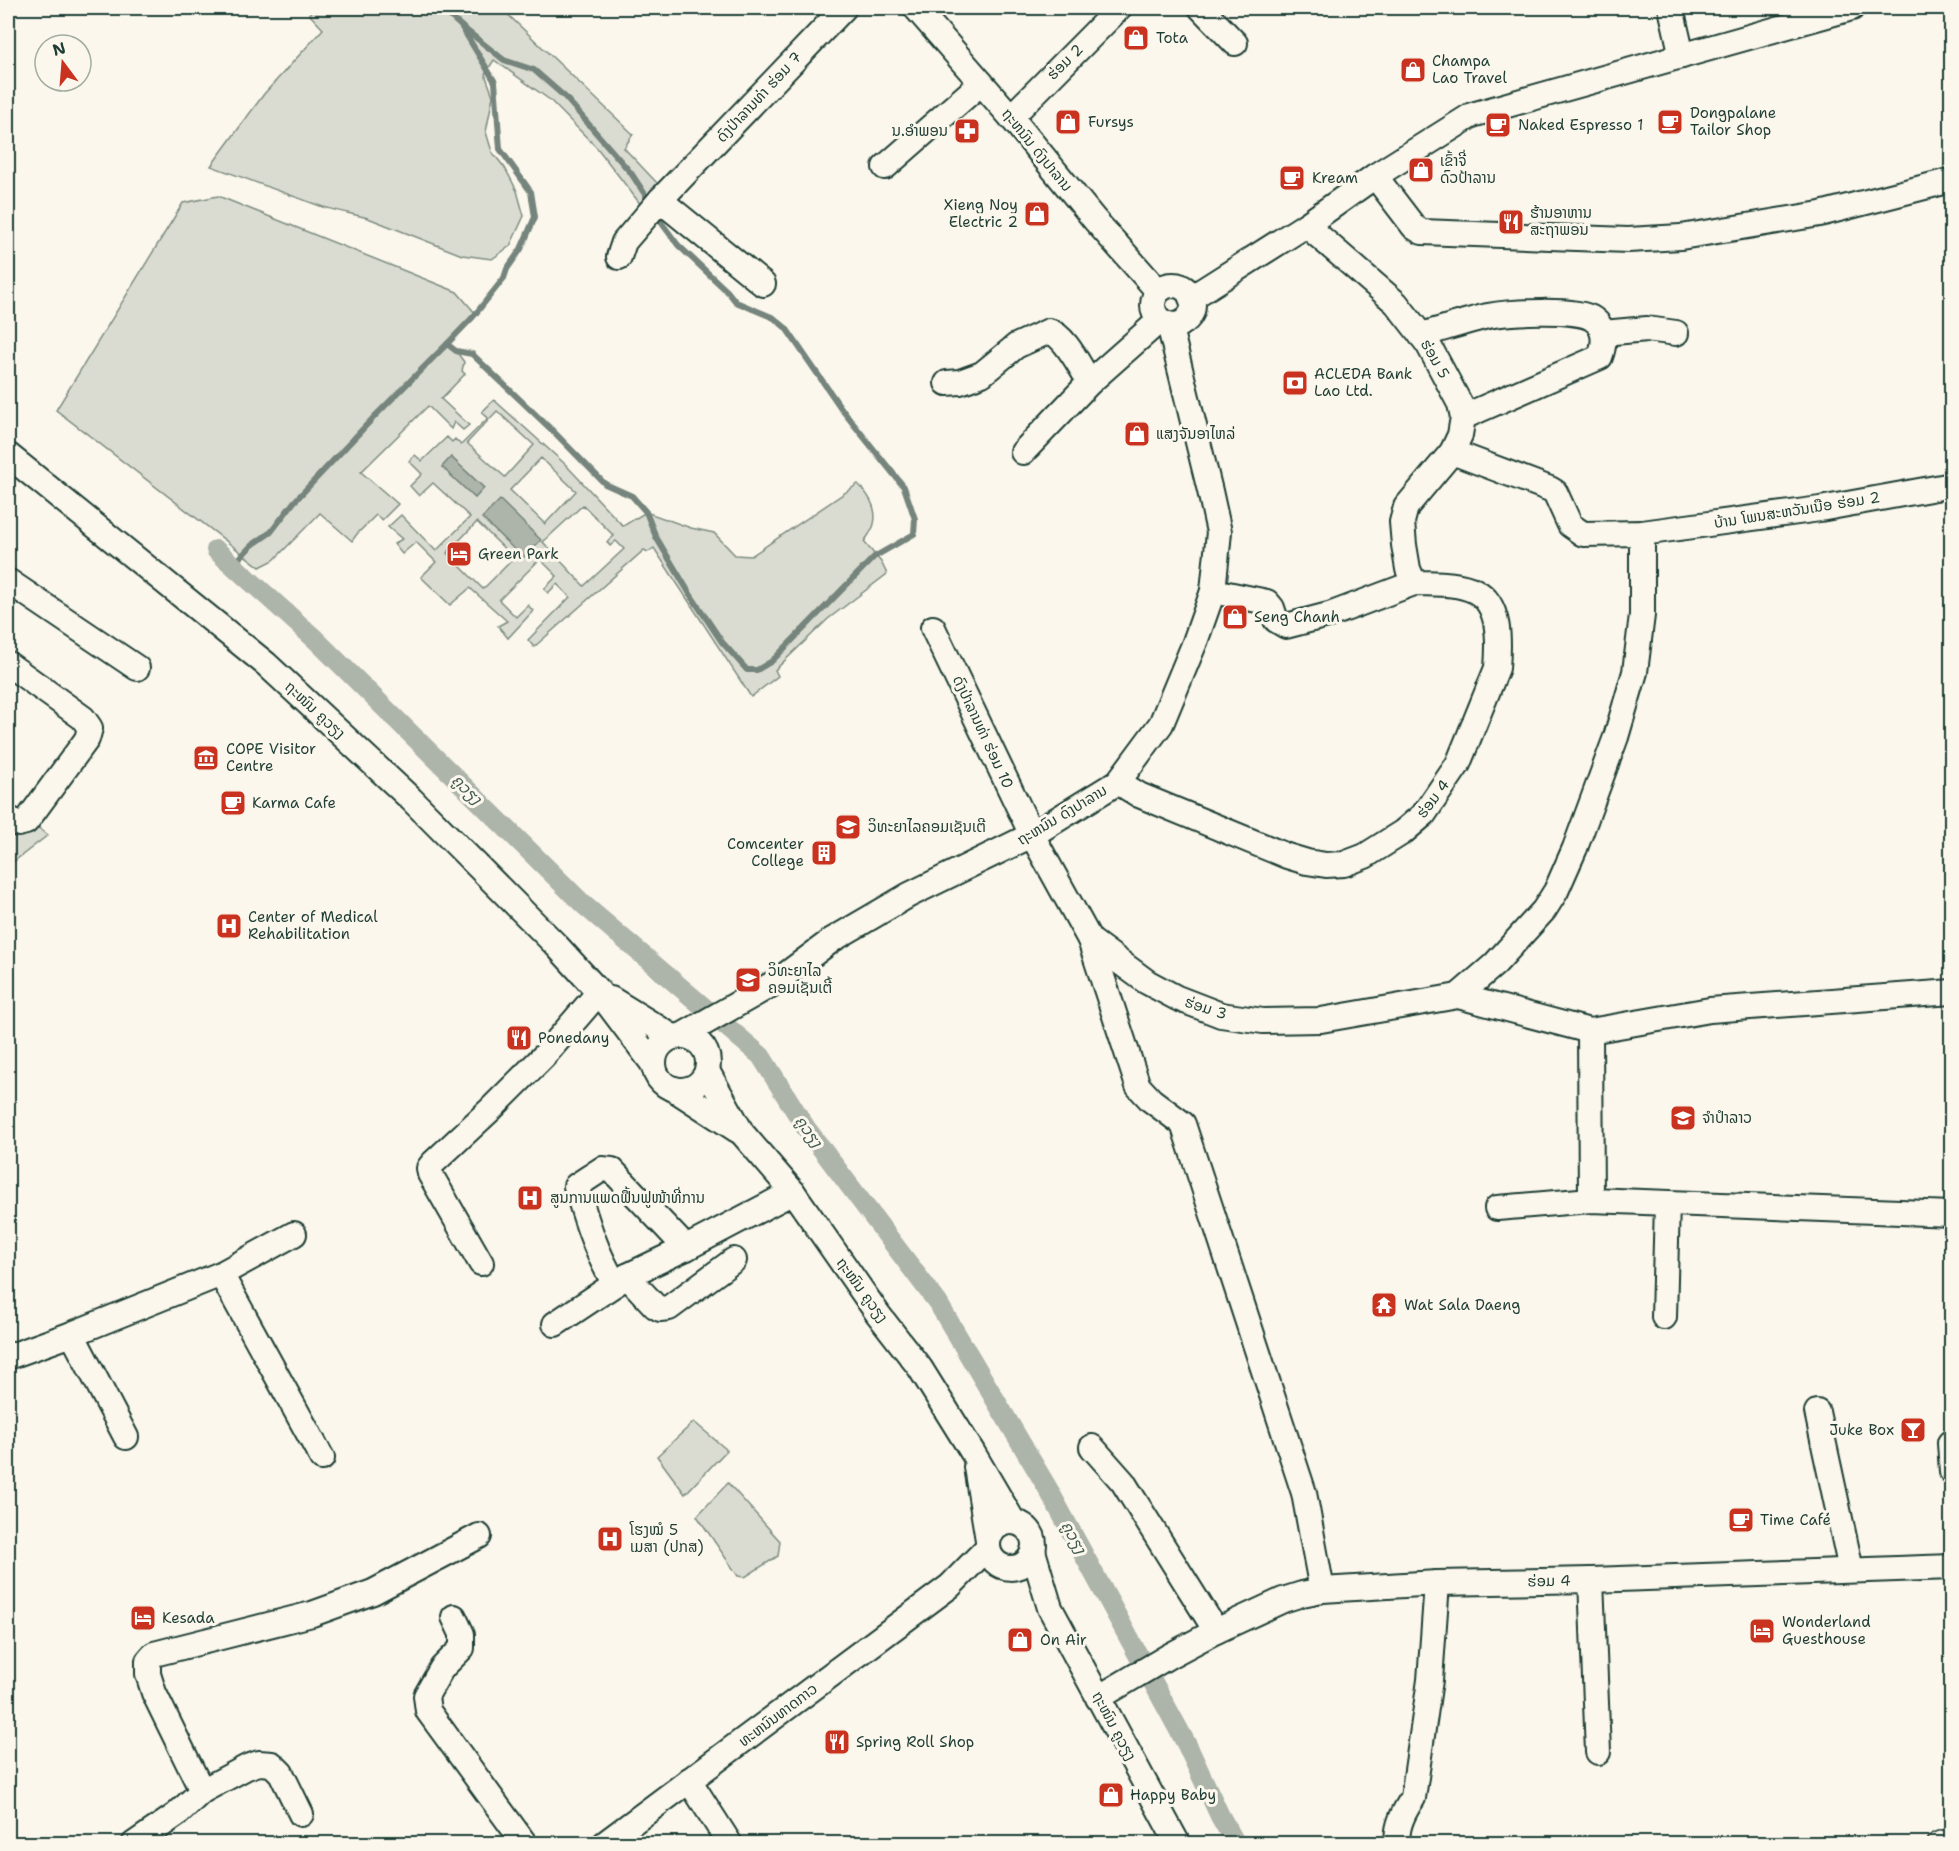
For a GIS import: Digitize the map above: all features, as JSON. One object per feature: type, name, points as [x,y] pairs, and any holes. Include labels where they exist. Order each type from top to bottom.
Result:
[{"type":"street","name":"ດົງປ່າລານທ່າ ຮ່ອມ 7","points":[[619,257],[624,242],[659,202],[844,8]]},
{"type":"street","name":"ຖະຫນົນ ດົງປາລານ","points":[[916,8],[1011,117],[1094,219],[1158,291]]},
{"type":"street","name":"ຮ່ອມ 2","points":[[1011,117],[1119,8]]},
{"type":"street","points":[[1201,8],[1235,43]]},
{"type":"street","points":[[1671,8],[1682,56]]},
{"type":"street","points":[[1191,298],[1306,225],[1375,176],[1472,115],[1852,8]]},
{"type":"street","points":[[885,167],[981,83]]},
{"type":"street","points":[[1375,176],[1414,227],[1422,232],[1628,240],[1681,237],[1820,214],[1952,180]]},
{"type":"street","points":[[659,202],[763,284]]},
{"type":"street","name":"ຮ່ອມ 5","points":[[1306,225],[1396,303],[1421,335],[1460,404],[1463,417]]},
{"type":"street","points":[[1168,286],[1179,286],[1185,289],[1191,298],[1192,310],[1186,320],[1180,323],[1164,322],[1156,316],[1153,301],[1158,291],[1168,286]]},
{"type":"street","points":[[1213,591],[1267,602],[1276,620],[1286,626],[1332,614],[1414,583],[1408,569],[1404,545],[1402,522],[1406,507],[1452,452],[1460,435],[1463,417],[1595,360],[1600,357],[1604,348],[1603,333],[1599,324],[1591,317],[1545,311],[1488,316],[1421,335]]},
{"type":"street","points":[[1023,452],[1090,382],[1164,322]]},
{"type":"street","name":"ຖະຫນົນ ດົງປາລານ","points":[[697,1045],[740,1003],[776,982],[832,940],[909,895],[1032,835],[1118,782],[1161,724],[1195,642],[1213,591],[1219,532],[1164,322]]},
{"type":"street","points":[[1603,333],[1647,329],[1676,333]]},
{"type":"street","points":[[947,383],[960,382],[982,374],[1016,346],[1049,331],[1053,332],[1069,349],[1090,382]]},
{"type":"street","name":"ບ້ານ ໂພນສະຫວັນເນືອ ຮ່ອມ 2","points":[[1452,452],[1555,492],[1570,525],[1583,534],[1642,533],[1820,508],[1952,485]]},
{"type":"street","name":"ຖະໜົນ ຄູວຽງ","points":[[8,455],[266,664],[411,799],[556,946],[598,992],[654,1065]]},
{"type":"street","points":[[1458,996],[1495,964],[1544,910],[1556,891],[1575,848],[1616,737],[1635,672],[1642,615],[1642,533]]},
{"type":"street","points":[[8,581],[137,668]]},
{"type":"street","name":"ຮ່ອມ 4","points":[[1118,782],[1140,795],[1287,856],[1326,866],[1344,864],[1365,856],[1403,832],[1424,814],[1458,764],[1497,668],[1498,651],[1497,625],[1491,606],[1476,591],[1460,586],[1414,583]]},
{"type":"street","name":"ດົງປ່າລານທ່າ ຮ່ອມ 10","points":[[933,628],[1032,835]]},
{"type":"street","points":[[8,664],[83,718],[90,728],[87,739],[26,822],[18,824],[8,818]]},
{"type":"street","name":"ຮ່ອມ 3","points":[[1032,835],[1090,939],[1147,982],[1177,998],[1221,1015],[1263,1021],[1321,1020],[1458,996]]},
{"type":"street","points":[[1090,939],[1138,1086],[1150,1100],[1183,1124],[1304,1493],[1322,1590]]},
{"type":"street","points":[[482,1263],[430,1174],[429,1168],[544,1056],[598,992]]},
{"type":"street","name":"ຖະໜົນ ຄູວຽງ","points":[[598,992],[697,1045],[742,1133],[793,1192],[878,1314],[920,1368],[1013,1521]]},
{"type":"street","points":[[1458,996],[1590,1030],[1710,1010],[1952,992]]},
{"type":"street","points":[[1590,1030],[1591,1200]]},
{"type":"street","points":[[662,1044],[697,1045],[699,1083],[683,1090],[674,1089],[660,1080],[654,1065],[657,1050],[662,1044]]},
{"type":"street","name":"ຖະໜົນ ຄູວຽງ","points":[[674,1089],[742,1133]]},
{"type":"street","points":[[686,1248],[612,1170],[602,1169],[576,1186],[591,1237],[603,1264],[660,1309],[669,1308],[734,1260]]},
{"type":"street","points":[[555,1324],[621,1280],[793,1192]]},
{"type":"street","points":[[1497,1208],[1591,1200],[1952,1214]]},
{"type":"street","points":[[1664,1317],[1667,1203]]},
{"type":"street","points":[[8,1357],[72,1334],[221,1274],[294,1234]]},
{"type":"street","points":[[221,1274],[322,1458]]},
{"type":"street","points":[[72,1334],[126,1437]]},
{"type":"street","points":[[1817,1412],[1851,1570]]},
{"type":"street","points":[[1950,1443],[1952,1472]]},
{"type":"street","points":[[1092,1447],[1123,1482],[1216,1631]]},
{"type":"street","name":"ຖະໜົນ ຄູວຽງ","points":[[973,1453],[996,1556],[1050,1608],[1106,1693],[1178,1844]]},
{"type":"street","points":[[1013,1521],[1027,1528],[1034,1539],[1034,1551],[1028,1562],[1017,1568],[996,1556],[991,1533],[1004,1522],[1013,1521]]},
{"type":"street","points":[[202,1791],[154,1693],[148,1674],[148,1661],[154,1654],[312,1614],[373,1592],[479,1536]]},
{"type":"street","name":"ຖະໜົນ ຄູວຽງ","points":[[1034,1551],[1050,1608]]},
{"type":"street","name":"ທະຫນົນທາດກາວ","points":[[604,1844],[950,1586],[996,1556]]},
{"type":"street","name":"ຮ່ອມ 4","points":[[1106,1693],[1216,1631],[1283,1600],[1322,1590],[1437,1583],[1952,1567]]},
{"type":"street","points":[[1591,1580],[1599,1752]]},
{"type":"street","points":[[1398,1844],[1397,1835],[1404,1811],[1413,1798],[1415,1786],[1430,1680],[1437,1583]]},
{"type":"street","points":[[454,1617],[462,1635],[462,1648],[442,1668],[426,1696],[428,1711],[525,1844]]},
{"type":"street","points":[[134,1844],[176,1815],[202,1791],[259,1762],[272,1764],[281,1773],[301,1814]]},
{"type":"street","points":[[689,1780],[730,1844]]},
{"type":"street","points":[[1940,1844],[1952,1841]]},
{"type":"shaded area","points":[[313,8],[501,8],[633,134],[624,148],[658,184],[641,205],[598,149],[550,100],[494,60],[485,74],[493,96],[486,132],[492,152],[505,168],[517,191],[524,216],[510,246],[492,259],[462,255],[368,218],[323,207],[211,166],[264,94],[323,29],[309,14]]},
{"type":"shaded area","points":[[218,196],[457,292],[476,314],[447,344],[464,362],[462,371],[465,374],[441,399],[469,425],[463,430],[454,422],[451,429],[428,406],[361,472],[398,504],[382,520],[376,515],[352,541],[320,513],[274,560],[260,567],[56,410],[183,203]]},
{"type":"shaded area","points":[[494,400],[565,464],[623,526],[646,512],[691,528],[714,533],[735,555],[751,556],[858,484],[869,497],[875,512],[873,526],[864,542],[881,562],[887,574],[828,619],[775,670],[778,676],[751,697],[654,548],[648,552],[644,550],[534,647],[528,640],[570,597],[557,584],[548,593],[544,589],[557,576],[540,559],[499,600],[516,617],[528,605],[533,611],[508,638],[498,626],[507,621],[470,588],[450,605],[421,577],[436,562],[416,542],[402,554],[394,544],[402,539],[388,527],[401,515],[436,551],[470,517],[433,483],[419,496],[410,486],[422,474],[409,461],[415,455],[422,461],[447,437],[452,442],[455,439],[461,445],[488,418],[482,412]],"holes":[[[497,411],[534,445],[505,477],[467,443]],[[451,457],[484,488],[475,498],[442,467]],[[541,458],[576,491],[545,524],[510,490]],[[583,505],[614,536],[607,542],[610,546],[616,541],[624,549],[584,586],[543,542]],[[477,522],[514,558],[483,589],[447,553]]]},
{"type":"shaded area","points":[[451,457],[484,488],[475,498],[442,467]]},
{"type":"shaded area","points":[[500,500],[541,540],[523,558],[482,518]]},
{"type":"shaded area","points":[[8,805],[48,835],[8,866]]},
{"type":"shaded area","points":[[694,1422],[727,1450],[685,1494],[657,1456]]},
{"type":"shaded area","points":[[728,1483],[780,1541],[778,1556],[745,1577],[738,1576],[697,1516]]},
{"type":"waterway","points":[[441,8],[461,26],[495,82],[500,149],[531,192],[535,217],[521,249],[507,269],[504,278],[473,317],[447,344],[456,351],[472,354],[605,484],[632,496],[646,512],[656,537],[722,642],[747,670],[757,670],[772,661],[874,557],[914,534],[915,519],[904,487],[843,411],[786,328],[774,318],[736,302],[678,245],[655,214]]},
{"type":"waterway","points":[[461,26],[504,60],[534,70],[565,97],[631,173],[650,202]]},
{"type":"waterway","points":[[233,565],[251,546],[271,532],[294,502],[447,344]]},
{"type":"waterway","name":"ຄູວຽງ","points":[[216,550],[315,639],[584,905],[761,1056],[806,1128],[938,1303],[1047,1487],[1187,1745],[1220,1816],[1236,1844]]},
{"type":"place","name":"Tota","points":[[1136,38]]},
{"type":"place","name":"Champa Lao Travel","points":[[1413,70]]},
{"type":"place","name":"Fursys","points":[[1068,122]]},
{"type":"place","name":"Dongpalane Tailor Shop","points":[[1670,122]]},
{"type":"place","name":"Naked Espresso 1","points":[[1498,125]]},
{"type":"place","name":"ນ.ອຳພອນ","points":[[967,131]]},
{"type":"place","name":"ເຂົ້າຈີ່ ດົວປ້າລານ","points":[[1421,170]]},
{"type":"place","name":"Kream","points":[[1292,178]]},
{"type":"place","name":"Xieng Noy Electric 2","points":[[1037,214]]},
{"type":"place","name":"ຮ້ານອາຫານ ສະຖາພອນ","points":[[1511,222]]},
{"type":"place","name":"ACLEDA Bank Lao Ltd.","points":[[1295,383]]},
{"type":"place","name":"ແສງຈັນອາໄຫລ່","points":[[1137,434]]},
{"type":"place","name":"Green Park","points":[[459,554]]},
{"type":"place","name":"Seng Chanh","points":[[1235,617]]},
{"type":"place","name":"COPE Visitor Centre","points":[[206,758]]},
{"type":"place","name":"Karma Cafe","points":[[233,803]]},
{"type":"place","name":"ວິທະຍາໄລຄອມເຊັນເຕີ","points":[[848,827]]},
{"type":"place","name":"Comcenter College","points":[[824,853]]},
{"type":"place","name":"Center of Medical Rehabilitation","points":[[229,926]]},
{"type":"place","name":"ວິທະຍາໄລ ຄອມເຊັນເຕີ້","points":[[748,980]]},
{"type":"place","name":"Ponedany","points":[[519,1038]]},
{"type":"place","name":"ຈຳປຳລາວ","points":[[1683,1118]]},
{"type":"place","name":"ສູນການແພດຟື້ນຟູໜ້າທີ່ການ","points":[[530,1198]]},
{"type":"place","name":"Wat Sala Daeng","points":[[1384,1305]]},
{"type":"place","name":"Juke Box","points":[[1913,1430]]},
{"type":"place","name":"Time Café","points":[[1741,1520]]},
{"type":"place","name":"ໂຮງໝໍ 5 ເມສາ (ປກສ)","points":[[610,1539]]},
{"type":"place","name":"Kesada","points":[[143,1618]]},
{"type":"place","name":"Wonderland Guesthouse","points":[[1762,1631]]},
{"type":"place","name":"On Air","points":[[1020,1640]]},
{"type":"place","name":"Spring Roll Shop","points":[[837,1742]]},
{"type":"place","name":"Happy Baby","points":[[1111,1795]]}]
